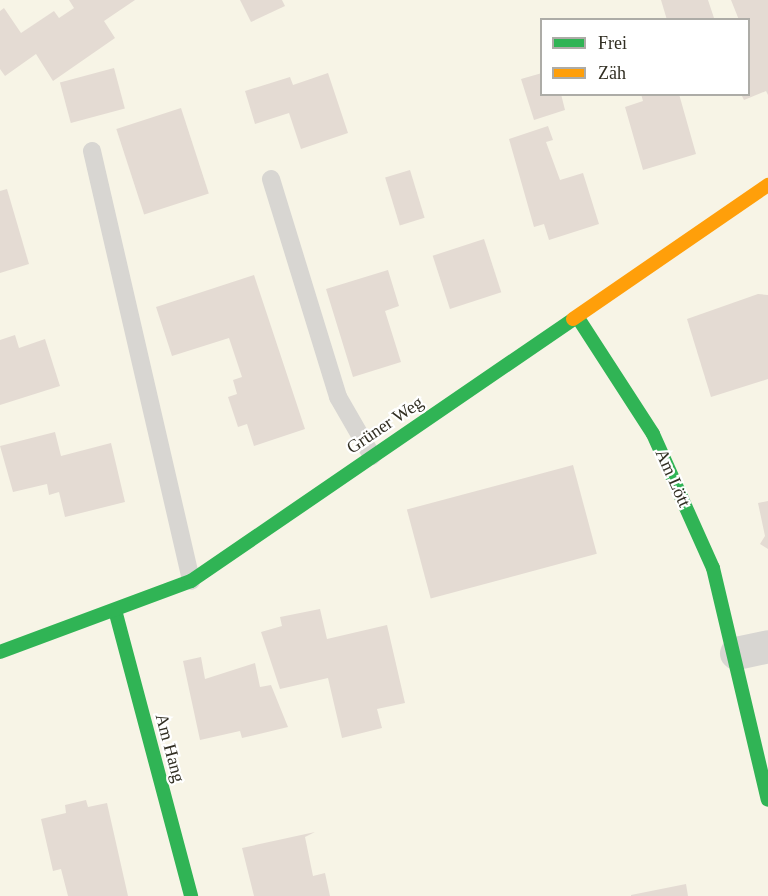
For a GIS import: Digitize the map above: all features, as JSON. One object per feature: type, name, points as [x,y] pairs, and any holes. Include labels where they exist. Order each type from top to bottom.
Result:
[{"type":"street","name":"Grüner Weg","points":[[0,652],[191,581],[578,318],[768,185]]},
{"type":"street","name":"Am Lött","points":[[578,318],[653,434],[713,568],[736,653],[768,800]]},
{"type":"street","name":"Am Hang","points":[[115,610],[191,896]]},
{"type":"street","points":[[736,653],[768,646]]},
{"type":"lane","points":[[92,151],[191,581]]},
{"type":"lane","points":[[271,179],[338,397],[372,456]]},
{"type":"building","points":[[69,0],[135,0],[104,21],[115,38],[53,81],[36,54],[5,76],[0,69],[0,11],[4,8],[21,33],[54,11],[59,18],[74,8]]},
{"type":"building","points":[[240,0],[282,0],[285,6],[251,22]]},
{"type":"building","points":[[661,0],[708,0],[714,18],[666,18]]},
{"type":"building","points":[[731,0],[768,0],[768,95],[766,91],[744,100],[742,96],[750,96],[750,18],[738,18]]},
{"type":"building","points":[[114,68],[125,109],[71,123],[60,82]]},
{"type":"building","points":[[328,73],[348,133],[301,149],[289,113],[255,124],[245,91],[290,77],[293,85]]},
{"type":"building","points":[[540,74],[540,96],[562,96],[565,110],[534,120],[521,79]]},
{"type":"building","points":[[642,96],[680,96],[696,154],[643,170],[625,107],[643,101]]},
{"type":"building","points":[[181,108],[209,194],[144,215],[116,129]]},
{"type":"building","points":[[548,126],[553,140],[546,142],[560,180],[583,173],[599,224],[549,240],[544,224],[534,227],[509,139]]},
{"type":"building","points":[[410,170],[425,218],[400,225],[385,178]]},
{"type":"building","points":[[7,189],[29,264],[0,273],[0,191]]},
{"type":"building","points":[[484,239],[501,292],[450,309],[433,256]]},
{"type":"building","points":[[388,270],[399,306],[385,311],[401,362],[353,377],[326,289]]},
{"type":"building","points":[[254,275],[305,429],[254,446],[247,424],[238,427],[228,397],[237,394],[233,380],[242,377],[229,338],[172,356],[156,307]]},
{"type":"building","points":[[758,294],[768,295],[768,379],[711,397],[687,319]]},
{"type":"building","points":[[15,335],[19,348],[45,339],[60,386],[0,405],[0,340]]},
{"type":"building","points":[[55,432],[61,456],[111,443],[125,502],[65,517],[59,492],[49,495],[47,484],[13,492],[0,446]]},
{"type":"building","points":[[573,465],[597,554],[431,598],[407,510]]},
{"type":"building","points":[[768,501],[768,549],[760,544],[765,536],[758,503]]},
{"type":"building","points":[[320,609],[327,639],[387,625],[405,703],[377,709],[382,728],[342,738],[328,678],[280,689],[261,632],[282,626],[280,617]]},
{"type":"building","points":[[201,657],[205,679],[255,663],[260,687],[271,685],[288,727],[242,738],[240,731],[200,740],[183,661]]},
{"type":"building","points":[[86,800],[88,807],[107,803],[128,896],[68,896],[61,869],[53,871],[41,819],[66,813],[65,805]]},
{"type":"building","points":[[315,832],[305,837],[313,876],[325,873],[330,896],[254,896],[242,848]]},
{"type":"building","points":[[686,884],[688,896],[631,896],[631,895]]},
{"type":"traffic: fast","points":[[578,318],[653,434],[713,568],[768,800]]},
{"type":"traffic: fast","points":[[0,652],[191,581],[573,319]]},
{"type":"traffic: fast","points":[[115,610],[191,896]]},
{"type":"traffic: slow","points":[[573,319],[768,185]]}]
